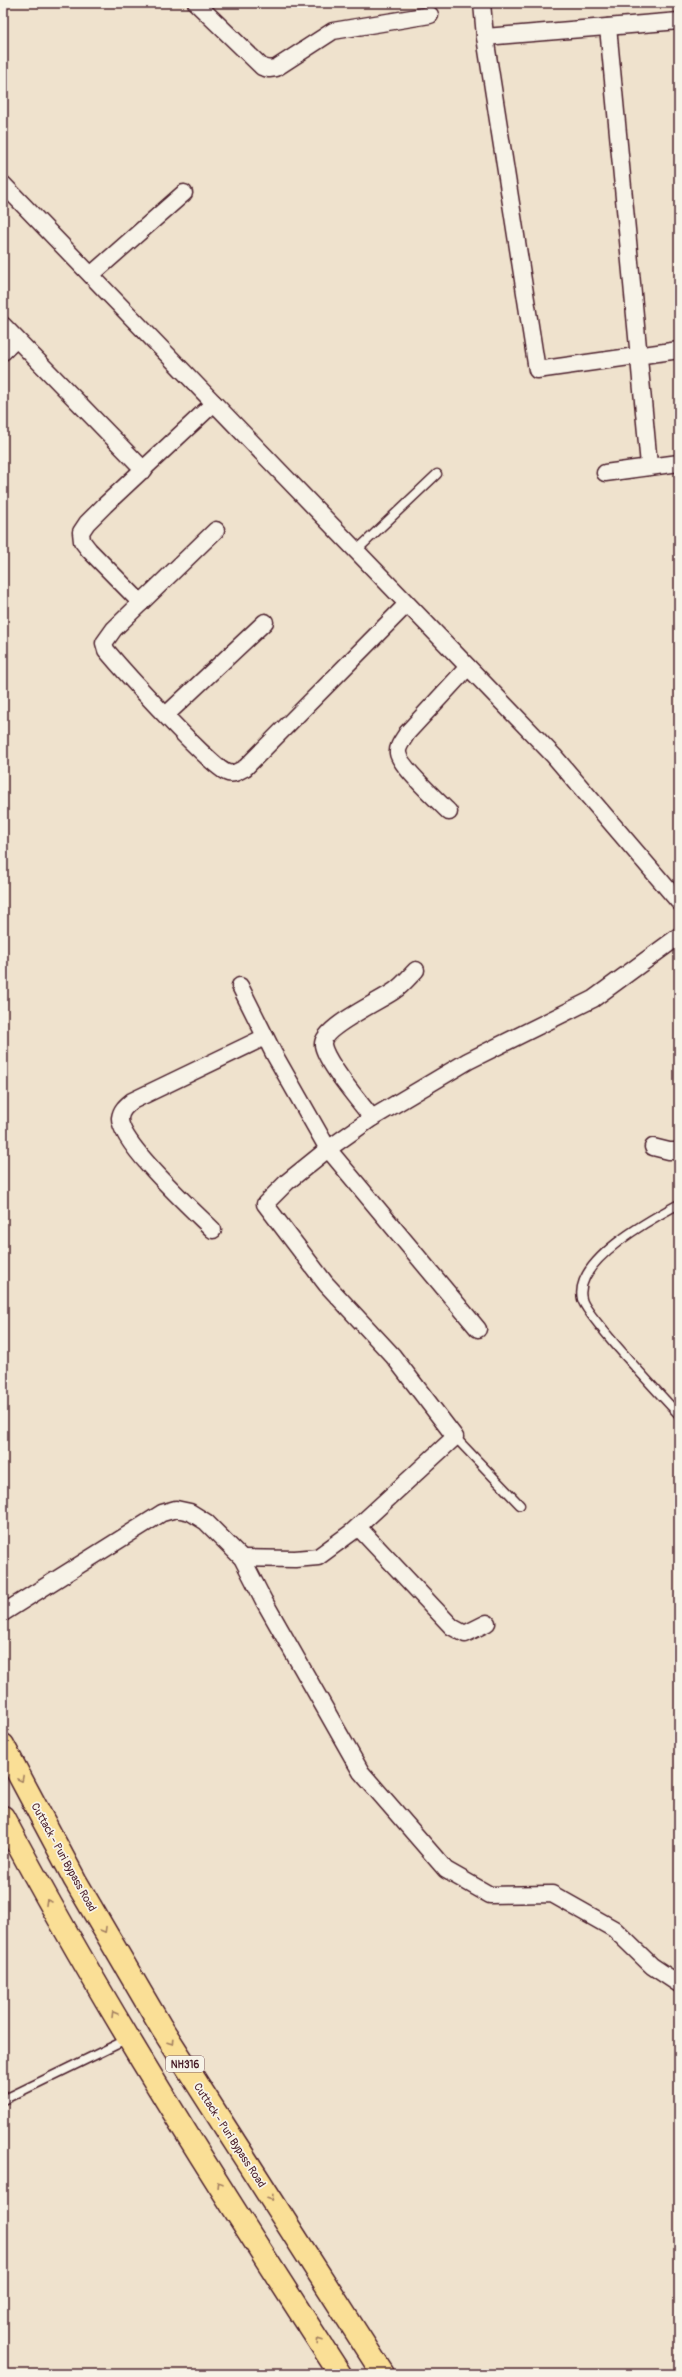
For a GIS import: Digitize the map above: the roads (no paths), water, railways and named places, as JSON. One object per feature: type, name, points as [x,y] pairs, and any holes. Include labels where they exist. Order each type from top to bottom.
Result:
[{"type":"highway","name":"Cuttack - Puri Bypass Road","points":[[3,1745],[75,1880],[161,2026],[383,2374]]},
{"type":"highway","name":"NH316","points":[[3,1817],[80,1958],[340,2374]]},
{"type":"street","points":[[196,3],[233,37],[255,62],[262,67],[269,69],[276,68],[333,31],[430,15]]},
{"type":"street","points":[[482,3],[485,37],[537,370],[679,350]]},
{"type":"street","points":[[485,37],[679,21]]},
{"type":"street","points":[[608,27],[649,465]]},
{"type":"street","points":[[3,184],[554,756],[677,896]]},
{"type":"street","points":[[91,275],[184,194]]},
{"type":"street","points":[[3,326],[144,470]]},
{"type":"street","points":[[3,352],[16,340]]},
{"type":"street","points":[[141,603],[82,541],[81,532],[87,523],[214,403]]},
{"type":"street","points":[[605,473],[649,465],[679,463]]},
{"type":"street","points":[[216,530],[106,638],[104,643],[106,650],[118,664],[221,770],[234,774],[245,768],[407,604]]},
{"type":"street","points":[[166,715],[265,622]]},
{"type":"street","points":[[449,812],[404,766],[398,753],[399,746],[407,733],[468,667]]},
{"type":"street","points":[[242,1558],[295,1559],[318,1557],[358,1527],[455,1437],[393,1356],[326,1284],[265,1204],[287,1182],[328,1149],[372,1118],[468,1061],[593,999],[679,936]]},
{"type":"street","points":[[372,1118],[330,1061],[323,1044],[324,1038],[340,1023],[396,990],[416,970]]},
{"type":"street","points":[[240,986],[265,1037],[328,1149],[478,1329]]},
{"type":"street","points":[[213,1230],[163,1182],[123,1131],[120,1119],[122,1110],[132,1101],[265,1037]]},
{"type":"street","points":[[653,1147],[669,1151],[679,1151]]},
{"type":"street","points":[[3,1613],[162,1513],[176,1509],[190,1512],[206,1522],[242,1558],[264,1601],[361,1772],[446,1870],[490,1895],[552,1894],[614,1928],[652,1966],[679,1984]]},
{"type":"street","points":[[358,1527],[452,1627],[465,1634],[487,1623]]},
{"type":"lane","points":[[356,551],[437,474]]},
{"type":"lane","points":[[679,1204],[650,1219],[598,1258],[586,1274],[581,1290],[582,1300],[595,1319],[679,1415]]},
{"type":"lane","points":[[455,1437],[520,1505]]},
{"type":"lane","points":[[3,2100],[129,2038]]}]
